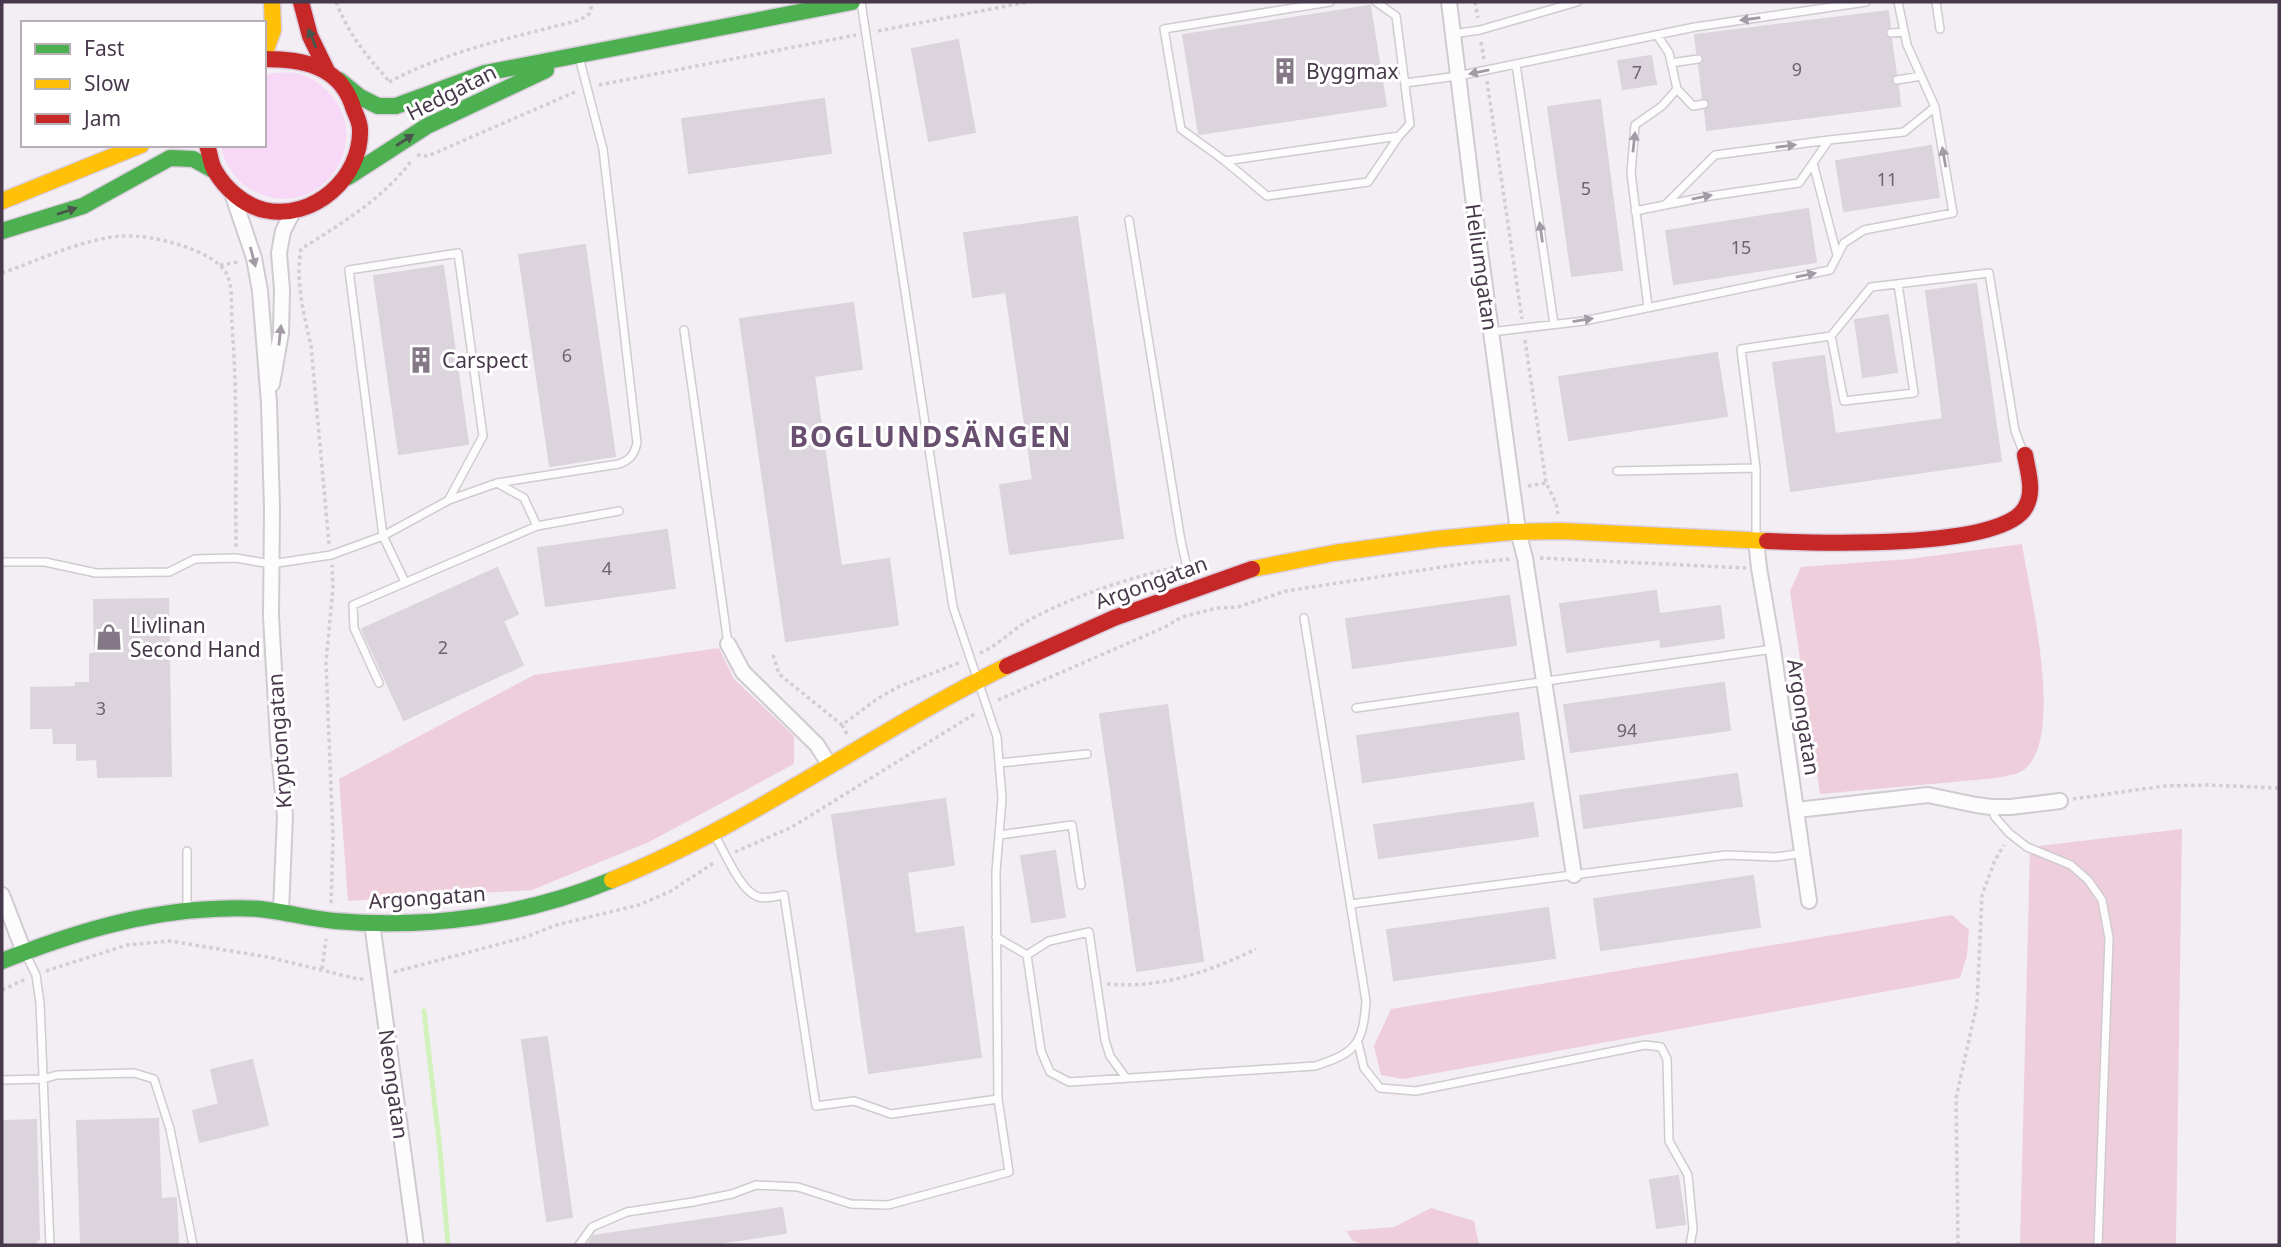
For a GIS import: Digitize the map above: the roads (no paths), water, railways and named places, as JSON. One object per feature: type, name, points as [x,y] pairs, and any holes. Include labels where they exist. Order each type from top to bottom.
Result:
[{"type":"street","points":[[266,54],[271,45],[275,25],[272,2]]},
{"type":"street","points":[[301,2],[310,36],[357,109],[361,130],[359,154],[348,177]]},
{"type":"street","name":"Hedgatan","points":[[266,57],[292,58],[319,66],[360,97],[379,106],[396,106],[485,73],[852,2]]},
{"type":"street","name":"Heliumgatan","points":[[1449,2],[1518,531]]},
{"type":"street","name":"Hedgatan","points":[[293,212],[313,206],[333,194],[348,177],[427,126],[579,55]]},
{"type":"street","points":[[2,201],[136,147]]},
{"type":"street","points":[[208,147],[215,171],[232,192],[248,203],[268,211],[293,212]]},
{"type":"street","points":[[2,231],[83,206],[170,158],[193,159],[215,171]]},
{"type":"street","name":"Kryptongatan","points":[[232,192],[254,258],[260,291],[269,402],[271,564],[278,741],[285,816],[281,911]]},
{"type":"street","name":"Kryptongatan","points":[[269,402],[281,334],[282,289],[279,253],[283,231],[293,212]]},
{"type":"street","name":"Argongatan","points":[[2,961],[81,932],[187,911],[245,908],[281,911],[323,920],[372,923],[435,921],[507,912],[550,902],[632,874],[713,832],[978,679],[1066,636],[1253,569],[1323,554],[1518,531],[1859,544],[1923,540],[1996,529],[2014,520],[2024,511],[2030,494],[2025,455]]},
{"type":"street","points":[[1518,531],[1525,558],[1574,875]]},
{"type":"street","name":"Argongatan","points":[[1756,540],[1809,901]]},
{"type":"street","points":[[729,644],[743,672],[817,745],[830,766]]},
{"type":"street","points":[[1797,810],[1928,794],[1991,807],[2060,800]]},
{"type":"street","points":[[2,895],[24,952]]},
{"type":"street","name":"Neongatan","points":[[372,923],[416,1245]]},
{"type":"lane","points":[[579,1245],[592,1227],[627,1212],[732,1194],[756,1185],[798,1188],[851,1204],[888,1205],[1009,1172],[998,1099],[996,872],[1002,798],[997,737],[953,607],[861,2]]},
{"type":"lane","points":[[1330,2],[1164,29],[1181,129],[1267,196],[1368,182],[1410,124],[1396,16],[1376,2]]},
{"type":"lane","points":[[1453,34],[1479,30],[1577,2]]},
{"type":"lane","points":[[1405,83],[1458,76],[1695,27],[1866,2]]},
{"type":"lane","points":[[1491,332],[1584,321],[1830,270],[1844,243],[1864,230],[1954,213],[1935,107],[1907,45],[1898,2]]},
{"type":"lane","points":[[1936,2],[1940,29]]},
{"type":"lane","points":[[1891,33],[1904,32]]},
{"type":"lane","points":[[1657,35],[1669,53],[1677,89],[1693,106],[1704,104]]},
{"type":"lane","points":[[2,562],[45,562],[96,573],[169,572],[195,559],[236,558],[271,564],[331,555],[383,536],[449,500],[497,483],[619,464],[628,460],[634,454],[637,443],[603,149],[579,55]]},
{"type":"lane","points":[[1671,63],[1698,59]]},
{"type":"lane","points":[[1517,64],[1554,324]]},
{"type":"lane","points":[[1897,79],[1921,76]]},
{"type":"lane","points":[[1648,307],[1631,173],[1635,125],[1662,106],[1677,89]]},
{"type":"lane","points":[[1666,205],[1715,155],[1904,132],[1935,107]]},
{"type":"lane","points":[[1225,161],[1399,136]]},
{"type":"lane","points":[[1635,211],[1710,196],[1799,183],[1829,140]]},
{"type":"lane","points":[[1813,163],[1838,256]]},
{"type":"lane","points":[[1129,220],[1181,541],[1192,589]]},
{"type":"lane","points":[[405,582],[383,536],[349,270],[458,253],[482,436],[449,500]]},
{"type":"lane","points":[[1756,540],[1756,468],[1741,349],[1831,336],[1871,287],[1989,273],[2015,431],[2025,455]]},
{"type":"lane","points":[[1831,336],[1844,401],[1914,393],[1898,284]]},
{"type":"lane","points":[[684,330],[729,644]]},
{"type":"lane","points":[[1617,471],[1756,468]]},
{"type":"lane","points":[[497,483],[524,498],[537,526]]},
{"type":"lane","points":[[379,683],[354,628],[353,606],[537,526],[619,511]]},
{"type":"lane","points":[[1027,955],[1041,1051],[1049,1072],[1069,1082],[1315,1066],[1341,1058],[1357,1043],[1365,1024],[1366,1001],[1304,618]]},
{"type":"lane","points":[[1356,708],[1773,649]]},
{"type":"lane","points":[[1000,763],[1087,754]]},
{"type":"lane","points":[[1991,807],[1995,817],[2011,835],[2027,847],[2071,865],[2088,880],[2102,900],[2109,937],[2098,1245]]},
{"type":"lane","points":[[999,835],[1072,825],[1081,886]]},
{"type":"lane","points":[[713,832],[741,884],[755,896],[763,898],[784,895],[817,1106],[854,1101],[891,1114],[998,1099]]},
{"type":"lane","points":[[187,851],[187,911]]},
{"type":"lane","points":[[1351,904],[1726,855],[1776,857],[1803,853]]},
{"type":"lane","points":[[1027,955],[1049,941],[1089,932],[1105,1040],[1110,1056],[1126,1079]]},
{"type":"lane","points":[[996,937],[1027,955]]},
{"type":"lane","points":[[24,952],[36,975],[40,1003],[50,1245]]},
{"type":"lane","points":[[1357,1043],[1364,1068],[1380,1088],[1416,1091],[1645,1045],[1661,1047],[1667,1059],[1670,1141],[1688,1175],[1693,1229],[1690,1245]]},
{"type":"lane","points":[[2,1080],[134,1073],[154,1079],[170,1129],[193,1245]]},
{"type":"waterway","points":[[424,1011],[448,1245]]},
{"type":"place","name":"Byggmax","points":[[1285,71]]},
{"type":"place","name":"Carspect","points":[[421,360]]},
{"type":"place","name":"Livlinan Second Hand","points":[[109,637]]},
{"type":"district","name":"BOGLUNDSÄNGEN","points":[[931,436]]}]
